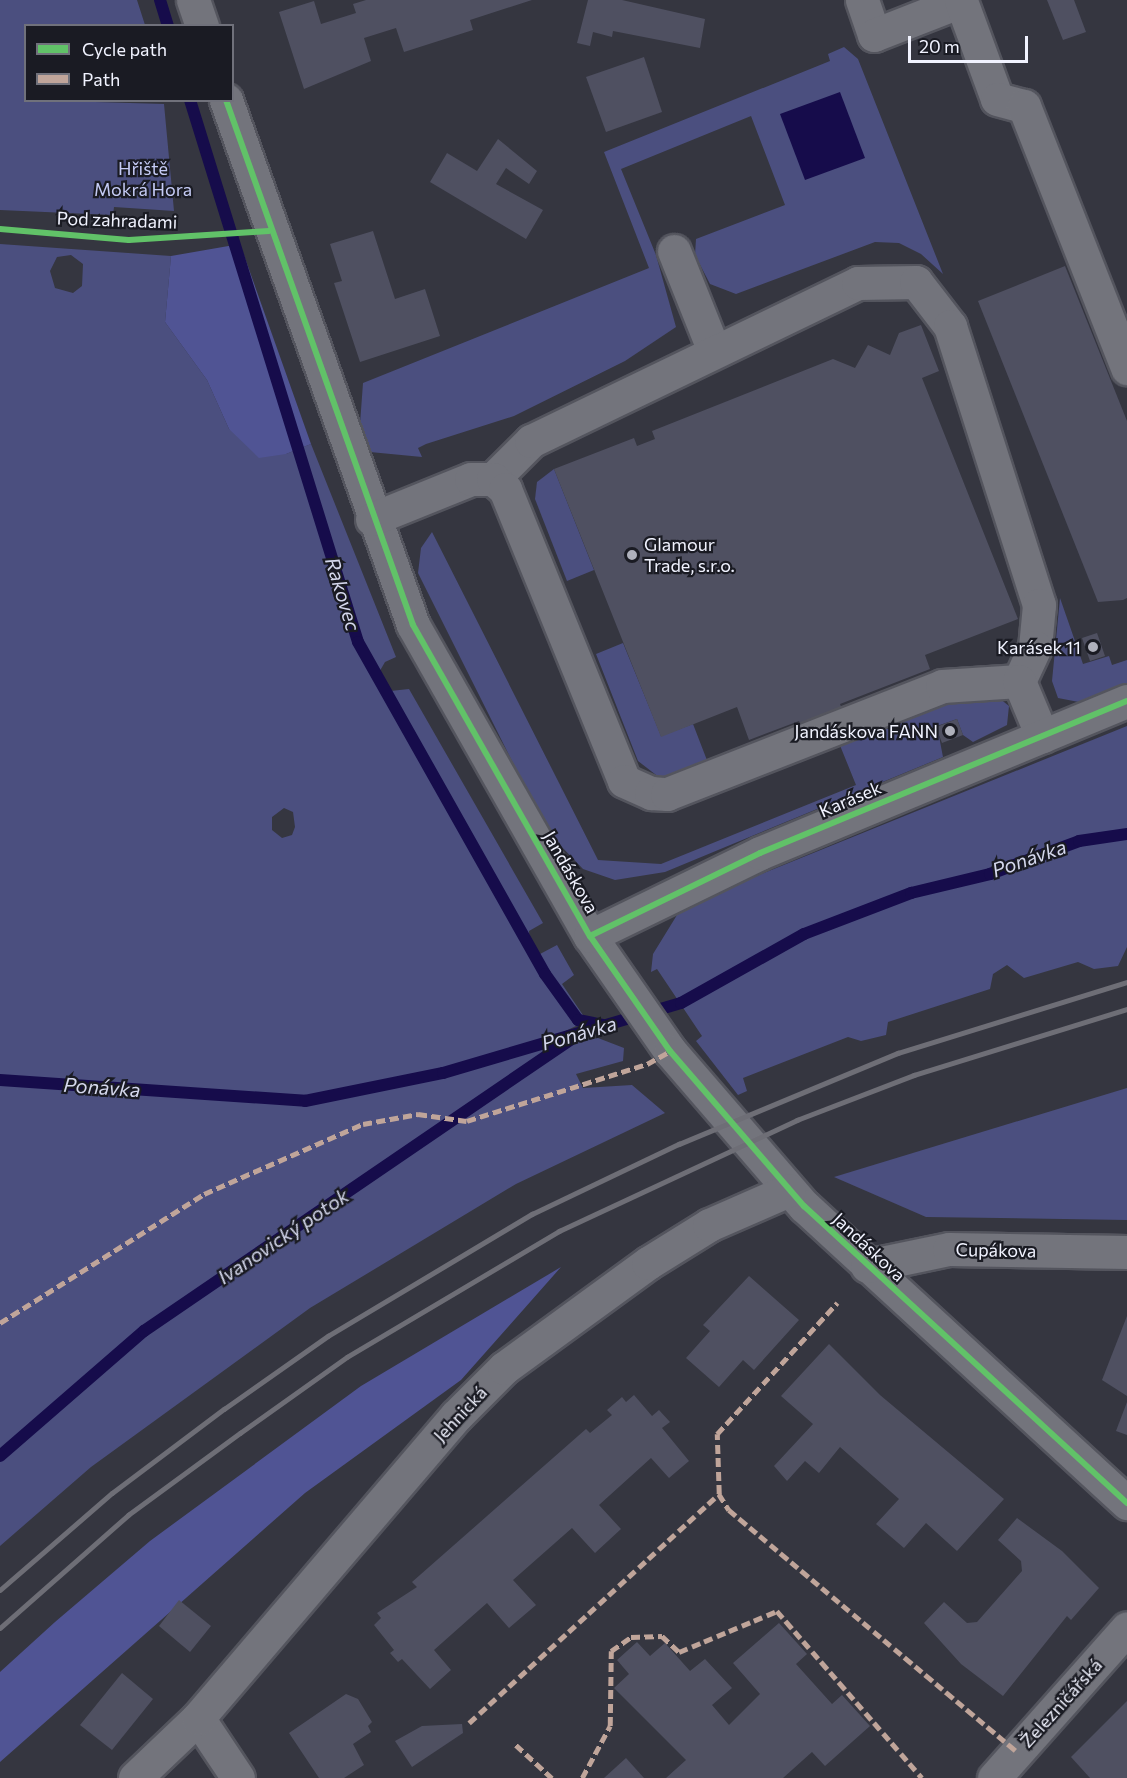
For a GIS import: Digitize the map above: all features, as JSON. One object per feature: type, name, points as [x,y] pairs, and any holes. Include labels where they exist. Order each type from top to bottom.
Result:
[{"type":"street","points":[[193,0],[201,24]]},
{"type":"street","points":[[862,0],[874,35],[961,1],[997,99],[1024,106],[1127,368]]},
{"type":"street","name":"Jandáskova","points":[[227,102],[372,519],[413,625],[590,936],[663,1041],[789,1190],[867,1266],[1127,1503]]},
{"type":"street","points":[[674,251],[714,351]]},
{"type":"street","points":[[372,519],[471,478],[493,479],[531,441],[858,283],[916,282],[936,301],[950,326],[1040,605],[1035,647],[1019,681],[1042,736]]},
{"type":"street","points":[[493,479],[517,509],[624,781],[636,789],[667,794],[942,686],[1019,681]]},
{"type":"street","name":"Karásek","points":[[590,936],[760,853],[1127,701]]},
{"type":"street","name":"Jehnická","points":[[135,1778],[198,1718],[456,1416],[504,1368],[648,1263],[709,1225],[789,1190]]},
{"type":"street","name":"Cupákova","points":[[867,1266],[949,1249],[1127,1252]]},
{"type":"street","name":"Železničářská","points":[[995,1778],[1127,1628]]},
{"type":"street","points":[[198,1718],[238,1778]]},
{"type":"green space","name":"Hřiště Mokrá Hora","points":[[0,0],[137,0],[145,24],[24,24],[24,102],[164,104],[174,211],[114,207],[113,215],[0,210]]},
{"type":"green space","points":[[844,47],[858,59],[943,274],[921,254],[899,243],[875,242],[736,294],[710,284],[695,255],[696,239],[785,205],[751,116],[621,169],[656,255],[676,327],[625,361],[514,416],[418,448],[422,457],[370,452],[360,424],[363,383],[649,268],[604,152],[830,61],[828,54]]},
{"type":"green space","points":[[0,244],[171,256],[165,322],[207,380],[229,429],[286,454],[311,444],[396,657],[385,662],[374,681],[381,692],[409,689],[543,923],[529,931],[530,945],[540,954],[557,945],[574,975],[562,984],[587,1021],[563,1032],[575,1042],[598,1038],[624,1048],[623,1061],[576,1074],[583,1088],[632,1085],[665,1113],[516,1184],[310,1308],[91,1467],[0,1546]],"holes":[[[71,255],[83,264],[82,286],[73,293],[55,288],[50,271],[57,257]],[[284,808],[293,812],[295,827],[292,835],[282,838],[272,830],[272,817]]]},
{"type":"green space","points":[[554,469],[594,570],[567,581],[535,499],[537,482]]},
{"type":"green space","points":[[432,532],[598,860],[661,864],[856,785],[837,738],[925,703],[999,698],[1009,706],[1007,725],[973,742],[963,735],[957,719],[937,726],[943,757],[665,872],[615,880],[583,869],[559,844],[518,773],[418,573],[421,548]]},
{"type":"green space","points":[[1060,598],[1083,664],[1109,656],[1112,665],[1127,660],[1127,688],[1084,703],[1058,698],[1052,681]]},
{"type":"green space","points":[[623,643],[661,736],[693,724],[710,768],[660,778],[638,761],[596,654]]},
{"type":"green space","points":[[1127,726],[1127,947],[1118,966],[1094,969],[1078,962],[1024,978],[1007,965],[993,974],[990,989],[888,1022],[886,1035],[861,1041],[848,1037],[743,1078],[747,1091],[738,1095],[696,1041],[702,1036],[657,969],[651,972],[653,954],[677,915],[707,896]]},
{"type":"green space","points":[[1127,1088],[1127,1220],[926,1217],[834,1177]]},
{"type":"shaded area","points":[[840,92],[865,158],[805,180],[780,114]]},
{"type":"shaded area","points":[[240,244],[311,444],[286,454],[259,458],[229,429],[207,380],[165,322],[171,256]]},
{"type":"shaded area","points":[[561,1267],[461,1380],[305,1493],[0,1762],[0,1672],[55,1622],[150,1541],[361,1386]]},
{"type":"building","points":[[366,0],[532,0],[470,20],[473,30],[404,52],[396,28],[364,38],[371,61],[304,89],[279,12],[314,1],[321,24],[356,13],[353,4]]},
{"type":"building","points":[[588,0],[622,0],[705,19],[700,48],[613,31],[612,37],[593,32],[590,46],[577,43]]},
{"type":"building","points":[[1047,0],[1074,0],[1086,32],[1063,40]]},
{"type":"building","points":[[644,57],[662,112],[606,132],[586,77]]},
{"type":"building","points":[[498,139],[537,171],[529,184],[506,168],[496,184],[543,210],[526,239],[430,182],[447,153],[477,171]]},
{"type":"building","points":[[373,231],[395,299],[425,289],[440,336],[360,362],[334,283],[342,281],[330,244]]},
{"type":"building","points":[[1065,266],[1127,421],[1127,598],[1123,600],[1098,602],[978,301]]},
{"type":"building","points":[[921,325],[939,371],[922,378],[1018,619],[925,655],[930,669],[840,704],[843,712],[802,728],[799,721],[749,740],[737,707],[661,737],[554,469],[634,438],[637,446],[655,439],[652,431],[833,359],[855,368],[868,345],[890,355],[899,333]]},
{"type":"building","name":"Karásek 11","points":[[1097,633],[1105,656],[1090,661],[1082,638]]},
{"type":"building","name":"Jandáskova FANN","points":[[957,719],[963,735],[942,743],[936,727]]},
{"type":"building","points":[[749,1276],[799,1320],[754,1370],[743,1360],[719,1387],[686,1358],[710,1331],[703,1325]]},
{"type":"building","points":[[1127,1316],[1127,1396],[1102,1380]]},
{"type":"building","points":[[829,1344],[880,1395],[1004,1499],[957,1551],[926,1523],[904,1548],[876,1524],[899,1499],[840,1447],[819,1473],[805,1461],[787,1481],[774,1466],[813,1424],[781,1396]]},
{"type":"building","points":[[634,1395],[652,1416],[659,1410],[670,1422],[662,1428],[689,1461],[669,1478],[651,1458],[599,1505],[621,1529],[595,1553],[572,1528],[513,1580],[536,1605],[509,1628],[487,1603],[434,1650],[451,1670],[430,1689],[402,1659],[398,1662],[390,1653],[394,1650],[374,1625],[381,1618],[377,1613],[417,1587],[412,1582],[586,1429],[590,1433],[612,1415],[607,1410],[622,1397],[626,1402]]},
{"type":"building","points":[[1127,1402],[1127,1435],[1116,1431]]},
{"type":"building","points":[[1017,1518],[1062,1551],[1099,1588],[1071,1620],[1067,1616],[1003,1696],[961,1664],[924,1623],[944,1602],[967,1623],[977,1622],[1022,1571],[1021,1561],[998,1540]]},
{"type":"building","points":[[179,1600],[211,1626],[190,1652],[159,1626]]},
{"type":"building","points":[[779,1623],[807,1654],[796,1664],[832,1704],[842,1695],[870,1726],[825,1766],[812,1752],[783,1778],[666,1778],[686,1760],[614,1688],[629,1674],[617,1660],[637,1642],[650,1656],[665,1643],[690,1671],[705,1659],[732,1688],[712,1705],[729,1725],[760,1694],[733,1663]]},
{"type":"building","points":[[122,1673],[153,1699],[112,1750],[80,1725]]},
{"type":"building","points":[[346,1694],[358,1699],[372,1722],[368,1726],[371,1732],[353,1744],[364,1765],[344,1778],[319,1778],[289,1733]]},
{"type":"building","points":[[1127,1701],[1127,1778],[1090,1778],[1071,1757]]},
{"type":"building","points":[[462,1724],[463,1733],[412,1767],[395,1741],[422,1726]]},
{"type":"building","points":[[626,1758],[644,1778],[604,1778]]},
{"type":"waterway","name":"Rakovec","points":[[160,0],[167,24]]},
{"type":"waterway","name":"Rakovec","points":[[191,102],[358,642],[545,974],[578,1020],[603,1025]]},
{"type":"waterway","name":"Ponávka","points":[[0,1080],[305,1101],[443,1073],[681,1003],[804,934],[911,893],[990,874],[1079,841],[1127,834]]},
{"type":"waterway","name":"Ivanovický potok","points":[[0,1456],[144,1331],[570,1040]]},
{"type":"railway","points":[[0,1590],[112,1493],[224,1409],[328,1336],[532,1214],[679,1144],[898,1053],[1127,982]]},
{"type":"railway","points":[[0,1628],[128,1515],[347,1357],[559,1231],[797,1120],[914,1075],[1127,1009]]},
{"type":"marked path","points":[[0,1323],[204,1194],[363,1124],[418,1114],[467,1121],[647,1064],[670,1051]]},
{"type":"marked path","points":[[469,1723],[719,1494],[717,1434],[837,1303]]},
{"type":"marked path","points":[[719,1494],[729,1510],[1017,1752]]},
{"type":"marked path","points":[[582,1778],[610,1726],[611,1651],[631,1637],[662,1636],[679,1652],[777,1611],[922,1778]]},
{"type":"marked path","points":[[516,1745],[552,1778]]},
{"type":"cycle path","points":[[227,102],[413,625],[590,936],[670,1051],[804,1206],[1127,1503]]},
{"type":"cycle path","name":"Pod zahradami","points":[[0,229],[129,240],[269,231]]},
{"type":"cycle path","points":[[590,936],[760,853],[1127,701]]},
{"type":"place","name":"Glamour Trade, s.r.o.","points":[[632,555]]},
{"type":"place","name":"Karásek 11","points":[[1093,647]]},
{"type":"place","name":"Jandáskova FANN","points":[[950,731]]}]
